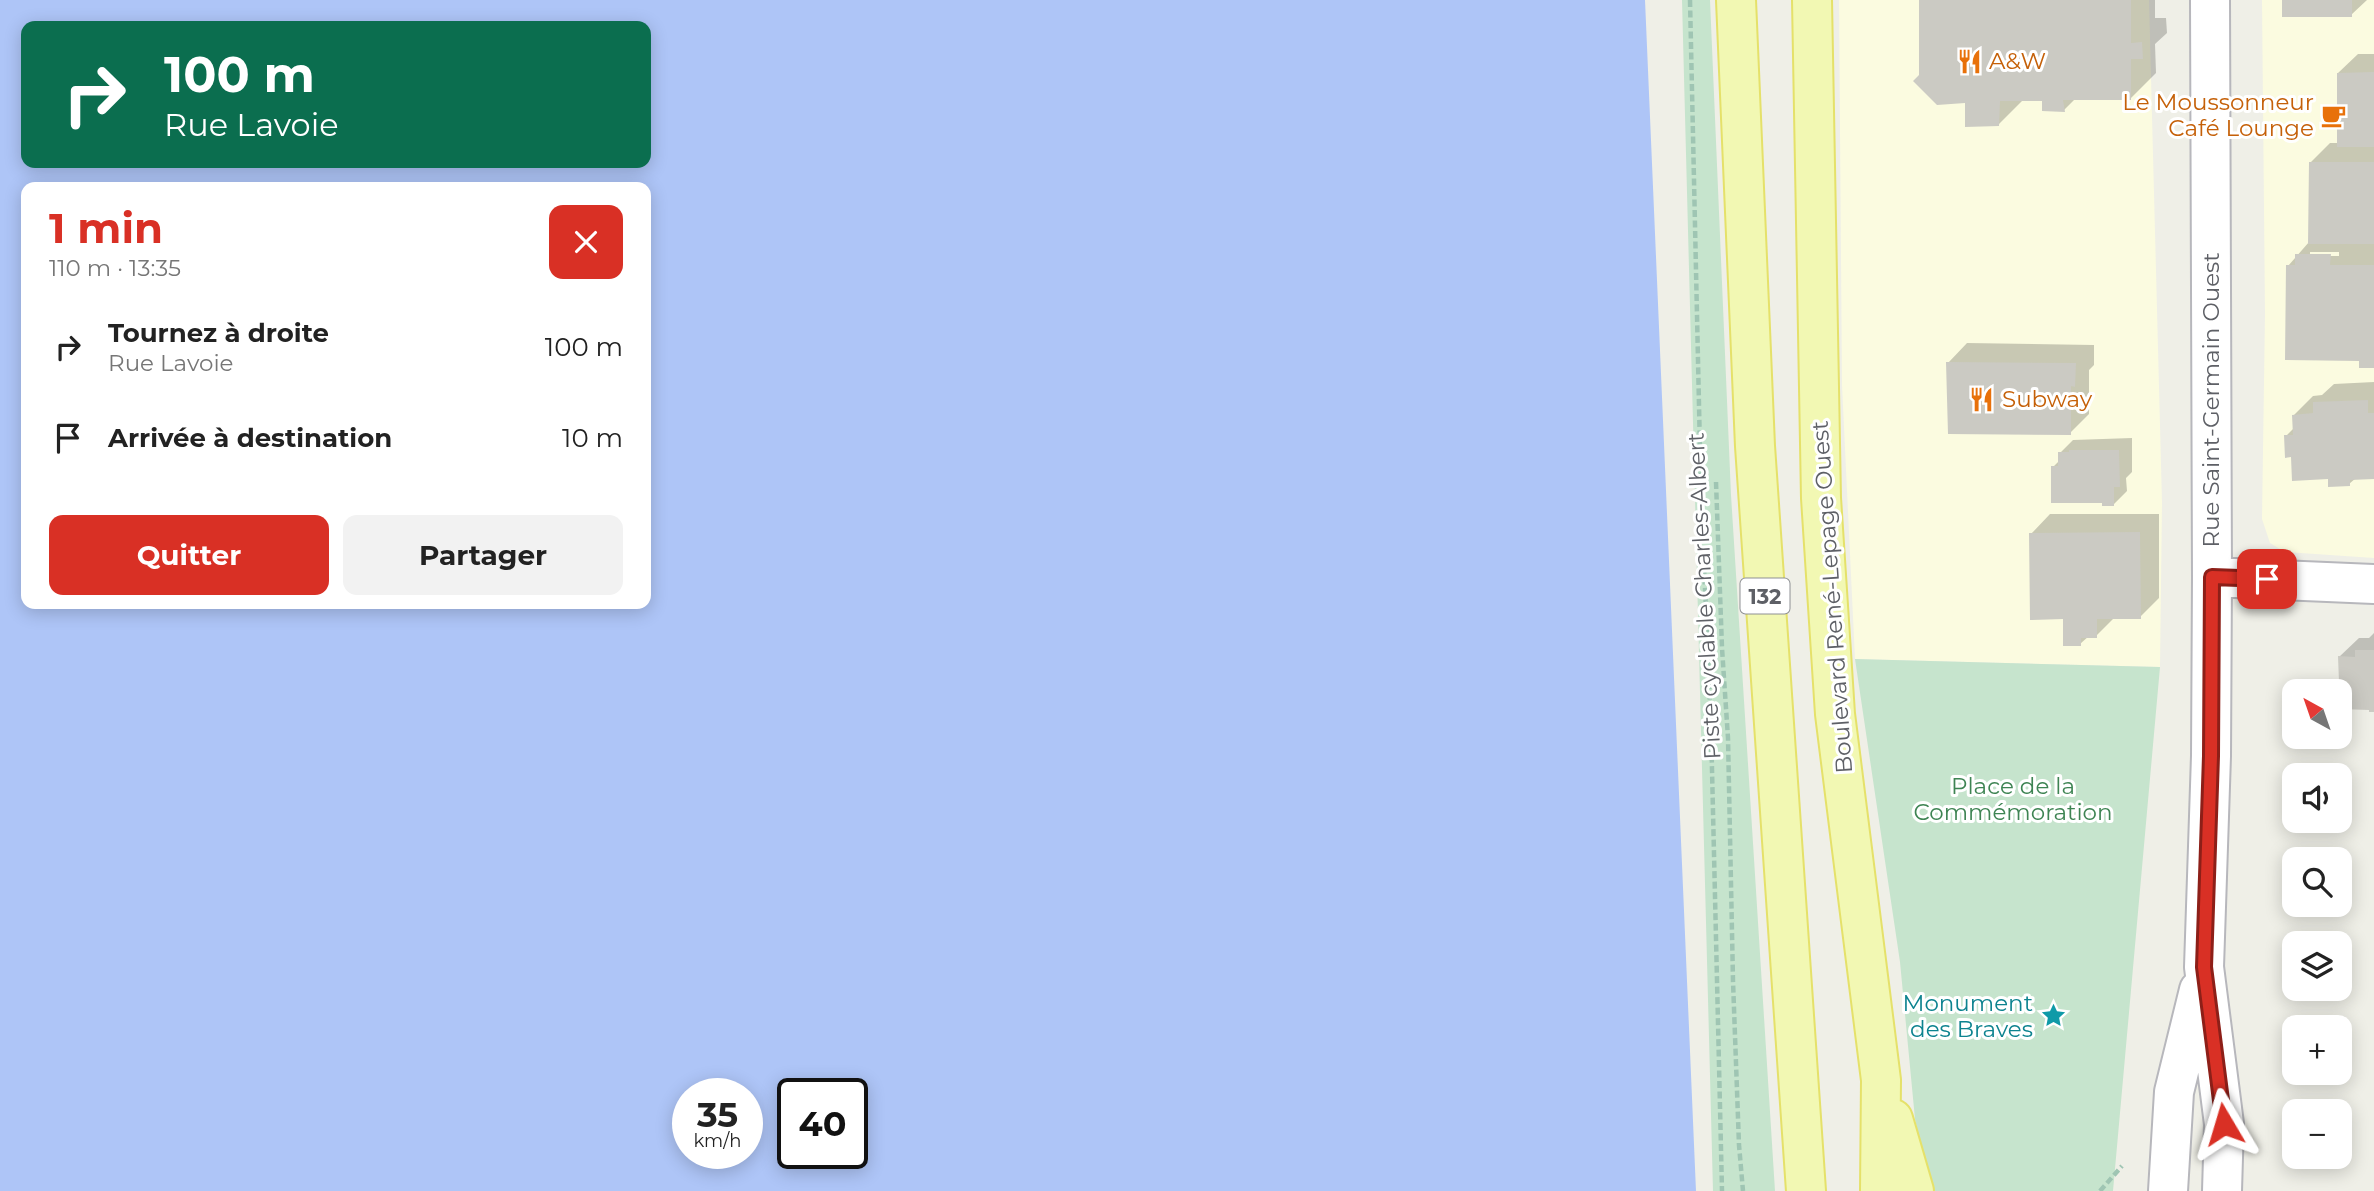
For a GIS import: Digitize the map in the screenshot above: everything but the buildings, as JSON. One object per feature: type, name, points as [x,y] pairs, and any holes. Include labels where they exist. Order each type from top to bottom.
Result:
[{"type":"main road","name":"132","points":[[1736,0],[1755,446],[1806,1191]]},
{"type":"main road","name":"Boulevard René-Lepage Ouest","points":[[1812,0],[1822,498],[1835,714],[1881,1080],[1880,1191]]},
{"type":"main road","points":[[1881,1080],[1914,1191]]},
{"type":"street","name":"Rue Saint-Germain Ouest","points":[[2210,0],[2211,756],[2204,967],[2224,1124],[2222,1191]]},
{"type":"street","points":[[2212,577],[2374,584]]},
{"type":"street","name":"Rue Saint-Germain Ouest","points":[[2168,1191],[2174,1093],[2204,967]]},
{"type":"path","points":[[1690,0],[1701,495],[1712,727],[1722,1191]]},
{"type":"path","name":"Piste cyclable Charles-Albert","points":[[1715,471],[1728,738],[1734,995],[1743,1191]]},
{"type":"path","points":[[2100,1191],[2122,1166]]},
{"type":"shaded area","points":[[1839,0],[2149,0],[2162,503],[2160,667],[1855,659],[1842,385]]},
{"type":"shaded area","points":[[2262,0],[2374,0],[2374,558],[2285,552],[2270,543],[2262,519],[2265,314]]},
{"type":"green space","points":[[1682,0],[1710,0],[1731,495],[1775,1191],[1713,1191]]},
{"type":"green space","name":"Place de la Commémoration","points":[[1855,659],[2160,667],[2113,1191],[1930,1191],[1915,1119],[1900,962]]},
{"type":"water","points":[[0,0],[1645,0],[1696,1191],[0,1191]]},
{"type":"place","name":"A&W","points":[[1969,61]]},
{"type":"place","name":"Le Moussonneur Café Lounge","points":[[2334,115]]},
{"type":"place","name":"Subway","points":[[1982,399]]},
{"type":"place","name":"Monument des Braves","points":[[2053,1016]]},
{"type":"route","points":[[2224,1124],[2204,967],[2211,756],[2212,577],[2267,579]]}]
